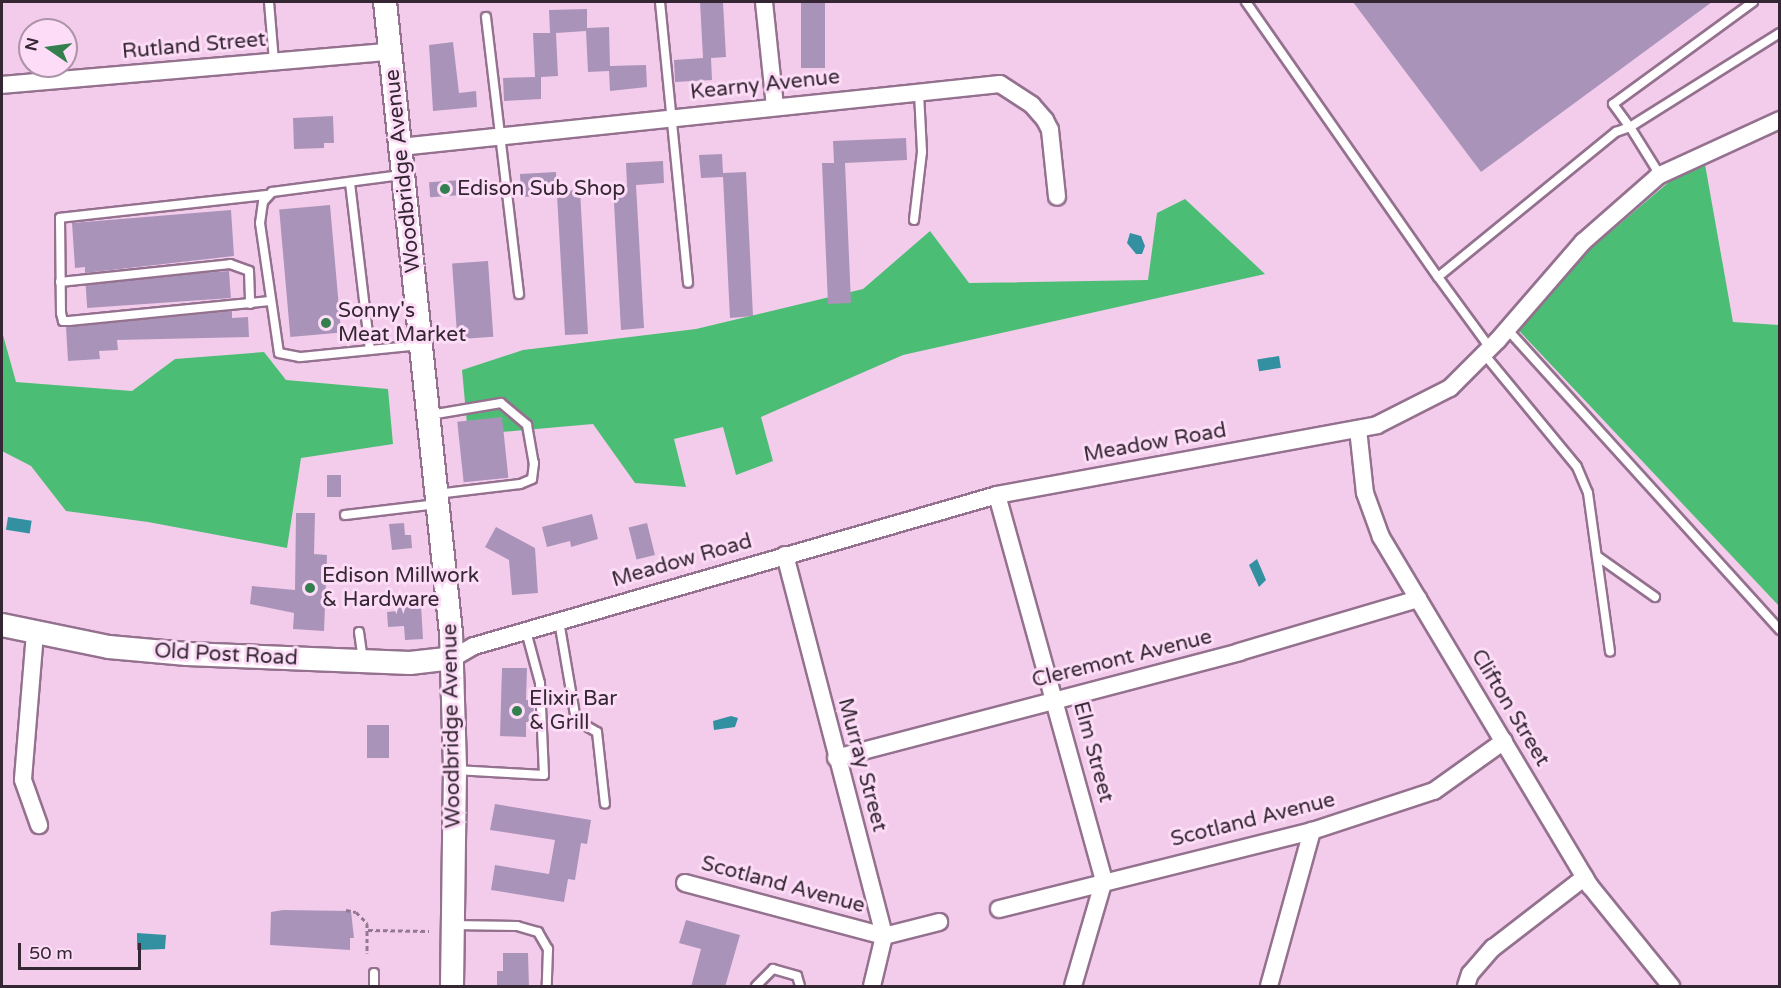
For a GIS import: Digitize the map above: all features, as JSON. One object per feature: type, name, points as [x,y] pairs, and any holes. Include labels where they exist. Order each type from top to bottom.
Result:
[{"type":"main road","name":"Woodbridge Avenue","points":[[385,2],[453,658],[455,770],[452,987]]},
{"type":"main road","name":"Old Post Road","points":[[2,624],[35,633],[109,647],[187,654],[363,662],[431,663],[453,658]]},
{"type":"street","points":[[764,2],[775,106]]},
{"type":"street","name":"Rutland Street","points":[[2,85],[390,52]]},
{"type":"street","name":"Kearny Avenue","points":[[400,147],[977,84],[1009,87],[1032,105],[1050,130],[1057,197]]},
{"type":"street","name":"Meadow Road","points":[[453,658],[474,646],[997,495],[1377,425],[1450,388],[1487,351],[1583,242],[1660,175],[1779,120]]},
{"type":"street","name":"Clifton Street","points":[[1358,429],[1369,504],[1381,537],[1585,877],[1663,983]]},
{"type":"street","name":"Elm Street","points":[[997,495],[1104,880]]},
{"type":"street","name":"Murray Street","points":[[785,555],[884,936],[872,987]]},
{"type":"street","name":"Cleremont Avenue","points":[[836,758],[1239,652],[1418,599]]},
{"type":"street","points":[[35,633],[23,780],[39,825]]},
{"type":"street","name":"Scotland Avenue","points":[[999,909],[1070,894],[1104,880],[1312,831],[1434,791],[1504,741]]},
{"type":"street","points":[[1269,987],[1312,831]]},
{"type":"street","points":[[1466,987],[1470,974],[1493,948],[1585,877]]},
{"type":"street","points":[[1073,987],[1104,880]]},
{"type":"street","name":"Scotland Avenue","points":[[685,883],[884,936],[939,922]]},
{"type":"lane","points":[[269,2],[274,62]]},
{"type":"lane","points":[[660,2],[688,283]]},
{"type":"lane","points":[[1246,2],[1487,351],[1577,467],[1588,493],[1610,651]]},
{"type":"lane","points":[[1660,175],[1613,104],[1753,2]]},
{"type":"lane","points":[[486,17],[519,294]]},
{"type":"lane","points":[[1437,277],[1616,132],[1630,127],[1779,33]]},
{"type":"lane","points":[[914,220],[922,152],[918,90]]},
{"type":"lane","points":[[270,301],[63,321],[58,220],[64,216],[267,195],[403,175]]},
{"type":"lane","points":[[350,183],[370,350]]},
{"type":"lane","points":[[267,195],[260,215],[270,301],[279,352],[300,357],[421,345]]},
{"type":"lane","points":[[60,282],[230,264],[249,271],[250,304]]},
{"type":"lane","points":[[1507,329],[1779,630]]},
{"type":"lane","points":[[345,515],[528,482],[534,463],[527,425],[501,404],[428,415]]},
{"type":"lane","points":[[1597,556],[1655,597]]},
{"type":"lane","points":[[559,621],[576,720],[597,732],[605,804]]},
{"type":"lane","points":[[455,770],[544,775],[540,683],[526,631]]},
{"type":"lane","points":[[359,632],[363,662]]},
{"type":"lane","points":[[452,925],[508,925],[538,932],[548,949],[548,987]]},
{"type":"lane","points":[[756,987],[773,969],[797,976],[800,987]]},
{"type":"lane","points":[[374,973],[374,987]]},
{"type":"path","points":[[346,910],[362,918],[368,930],[367,953]]},
{"type":"path","points":[[368,930],[429,931]]},
{"type":"green space","points":[[1703,153],[1733,322],[1779,325],[1779,606],[1508,319]]},
{"type":"green space","points":[[1185,199],[1265,274],[903,355],[761,417],[773,461],[736,475],[723,427],[674,439],[686,487],[635,483],[593,424],[468,435],[462,370],[523,350],[696,329],[863,289],[930,231],[969,283],[1148,280],[1157,213]]},
{"type":"green space","points":[[3,335],[16,382],[132,391],[175,359],[264,352],[286,380],[388,389],[393,444],[301,458],[287,548],[148,522],[66,511],[31,466],[2,451]]},
{"type":"water","points":[[1130,233],[1141,236],[1145,246],[1142,254],[1136,254],[1127,243]]},
{"type":"water","points":[[1279,356],[1281,368],[1259,371],[1257,359]]},
{"type":"water","points":[[8,517],[32,521],[30,534],[6,530]]},
{"type":"water","points":[[1257,559],[1266,580],[1259,587],[1249,565]]},
{"type":"water","points":[[731,716],[738,718],[735,727],[714,730],[713,721]]},
{"type":"water","points":[[137,933],[166,935],[165,949],[137,950]]},
{"type":"building","points":[[700,2],[723,2],[726,57],[711,58],[712,80],[675,82],[674,60],[703,58]]},
{"type":"building","points":[[801,2],[825,2],[825,68],[801,68]]},
{"type":"building","points":[[1353,2],[1712,2],[1481,172]]},
{"type":"building","points":[[587,9],[587,28],[609,27],[610,66],[646,65],[647,87],[610,91],[609,71],[588,72],[586,31],[556,33],[558,76],[541,77],[541,99],[504,101],[503,78],[535,77],[533,33],[550,33],[549,10]]},
{"type":"building","points":[[453,42],[459,93],[476,91],[477,107],[433,111],[429,45]]},
{"type":"building","points":[[333,116],[334,143],[324,143],[324,148],[294,149],[293,118]]},
{"type":"building","points":[[906,138],[907,160],[845,163],[851,303],[828,304],[822,163],[834,163],[833,141]]},
{"type":"building","points":[[722,154],[723,173],[746,172],[753,316],[730,318],[723,177],[701,178],[699,155]]},
{"type":"building","points":[[663,161],[664,183],[636,185],[644,328],[621,330],[613,185],[627,185],[626,163]]},
{"type":"building","points":[[556,172],[557,191],[580,190],[588,334],[565,335],[557,195],[521,197],[520,174]]},
{"type":"building","name":"Edison Sub Shop","points":[[461,180],[462,195],[430,197],[429,182]]},
{"type":"building","points":[[330,205],[341,333],[290,337],[279,209]]},
{"type":"building","points":[[231,210],[234,256],[85,273],[85,267],[75,268],[72,223]]},
{"type":"building","points":[[488,261],[493,337],[457,339],[452,264]]},
{"type":"building","points":[[229,271],[231,298],[87,308],[85,281]]},
{"type":"building","points":[[232,311],[232,318],[248,317],[249,337],[117,340],[118,350],[99,351],[100,359],[68,361],[66,327]]},
{"type":"building","points":[[502,417],[508,478],[464,482],[457,422]]},
{"type":"building","points":[[327,475],[341,475],[341,497],[327,497]]},
{"type":"building","points":[[296,513],[315,513],[314,554],[327,555],[324,631],[293,629],[294,613],[250,604],[252,586],[295,590]]},
{"type":"building","points":[[592,514],[598,539],[571,547],[570,541],[547,547],[542,527]]},
{"type":"building","points":[[404,523],[405,535],[411,535],[412,548],[392,550],[389,524]]},
{"type":"building","points":[[647,523],[655,555],[637,560],[629,528]]},
{"type":"building","points":[[496,527],[535,548],[538,593],[512,595],[509,560],[485,547]]},
{"type":"building","points":[[421,605],[423,639],[405,640],[404,626],[388,627],[387,612],[397,611],[396,606]]},
{"type":"building","name":"Elixir Bar & Grill","points":[[502,668],[527,668],[526,700],[534,700],[533,722],[526,722],[526,737],[500,736]]},
{"type":"building","points":[[367,725],[389,725],[389,758],[367,758]]},
{"type":"building","points":[[495,804],[591,820],[587,844],[581,843],[575,880],[568,879],[564,902],[491,890],[495,865],[549,874],[555,840],[490,830]]},
{"type":"building","points":[[283,910],[351,911],[354,938],[350,938],[350,950],[270,945],[271,912]]},
{"type":"building","points":[[686,920],[740,935],[725,987],[691,987],[701,949],[679,943]]},
{"type":"building","points":[[503,953],[528,953],[529,987],[497,987],[497,971],[503,971]]},
{"type":"place","name":"Edison Sub Shop","points":[[445,189]]},
{"type":"place","name":"Sonny's Meat Market","points":[[326,323]]},
{"type":"place","name":"Edison Millwork & Hardware","points":[[310,588]]},
{"type":"place","name":"Elixir Bar & Grill","points":[[517,711]]}]
